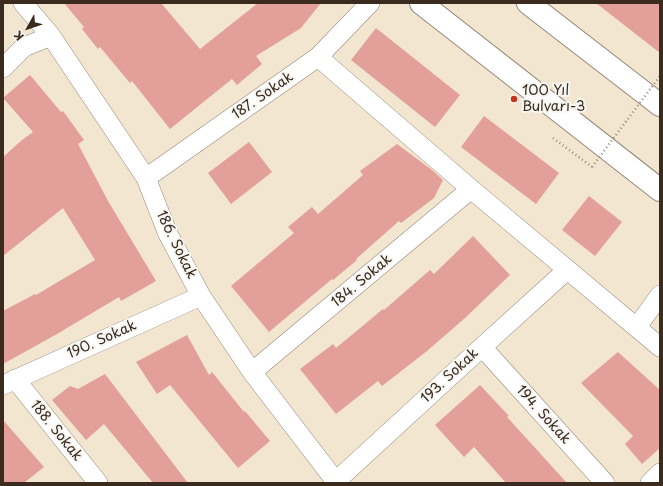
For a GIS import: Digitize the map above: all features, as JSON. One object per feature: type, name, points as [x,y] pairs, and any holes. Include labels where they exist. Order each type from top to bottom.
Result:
[{"type":"main road","points":[[421,3],[660,190]]},
{"type":"main road","points":[[528,3],[660,105]]},
{"type":"street","name":"186. Sokak","points":[[23,3],[51,36],[146,178],[168,234],[201,296],[252,372],[336,482]]},
{"type":"street","name":"187. Sokak","points":[[146,178],[318,57],[370,3]]},
{"type":"street","points":[[3,68],[24,47],[51,36]]},
{"type":"street","points":[[318,57],[660,347]]},
{"type":"street","name":"184. Sokak","points":[[252,372],[472,189]]},
{"type":"street","name":"193. Sokak","points":[[336,482],[568,270]]},
{"type":"street","points":[[637,327],[660,295]]},
{"type":"street","name":"190. Sokak","points":[[9,382],[201,296]]},
{"type":"street","name":"194. Sokak","points":[[482,347],[605,483]]},
{"type":"street","name":"188. Sokak","points":[[9,382],[98,483]]},
{"type":"street","points":[[650,483],[660,473]]},
{"type":"path","points":[[553,138],[592,167],[660,76]]},
{"type":"building","points":[[64,3],[161,3],[200,49],[258,3],[321,3],[301,28],[256,56],[262,64],[237,85],[232,79],[170,129],[132,81],[130,83],[100,47],[98,49],[82,29],[84,27]]},
{"type":"building","points":[[596,3],[660,3],[660,53]]},
{"type":"building","points":[[376,28],[460,95],[435,127],[351,60]]},
{"type":"building","points":[[30,75],[61,112],[63,111],[84,140],[78,144],[108,201],[156,281],[121,301],[119,297],[3,364],[3,311],[35,294],[36,295],[95,260],[63,208],[3,256],[3,157],[33,132],[3,98]]},
{"type":"building","points":[[484,116],[559,173],[536,204],[461,147]]},
{"type":"building","points":[[249,142],[272,172],[231,204],[208,173]]},
{"type":"building","points":[[397,144],[443,180],[434,198],[401,223],[399,221],[356,259],[357,260],[269,332],[231,286],[294,233],[288,227],[312,207],[318,214],[363,175],[360,171]]},
{"type":"building","points":[[589,196],[622,222],[595,256],[562,230]]},
{"type":"building","points":[[473,236],[510,275],[465,318],[427,351],[382,386],[378,381],[336,414],[300,369],[333,344],[336,348],[383,309],[384,310],[430,270],[434,274]]},
{"type":"building","points":[[187,335],[209,375],[212,372],[244,412],[245,411],[270,441],[238,468],[170,385],[157,394],[136,362]]},
{"type":"building","points":[[618,352],[660,390],[660,448],[642,464],[625,444],[633,436],[581,383]]},
{"type":"building","points":[[105,374],[188,483],[153,483],[104,424],[86,440],[52,400],[70,386],[78,389]]},
{"type":"building","points":[[480,385],[567,483],[506,483],[474,447],[464,457],[435,425]]},
{"type":"building","points":[[3,420],[44,467],[24,483],[3,483]]},
{"type":"place","name":"100 Yıl Bulvarı-3","points":[[514,99]]}]
